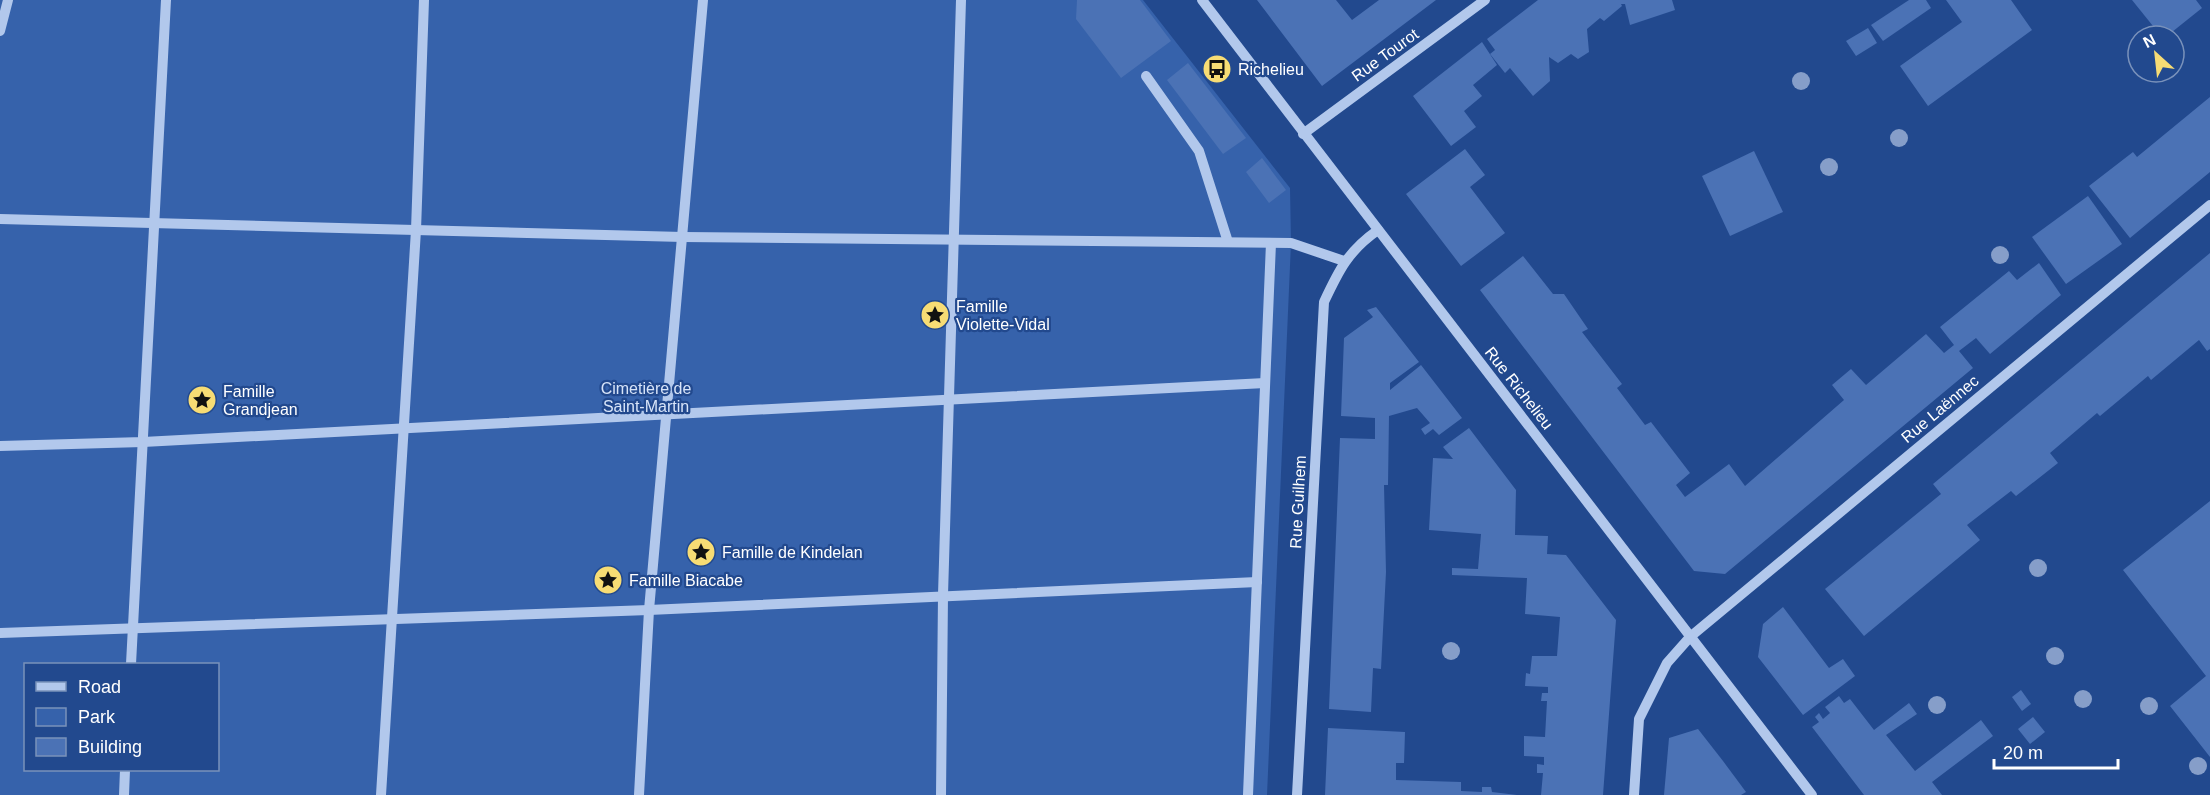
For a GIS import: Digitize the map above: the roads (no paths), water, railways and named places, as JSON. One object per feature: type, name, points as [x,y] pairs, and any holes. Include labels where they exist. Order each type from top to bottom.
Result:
[{"type":"street","points":[[0,31],[8,0]]},
{"type":"street","points":[[131,663],[156,224],[166,0]]},
{"type":"street","points":[[381,795],[385,773],[390,620],[416,230],[424,0]]},
{"type":"street","points":[[639,795],[649,610],[703,0]]},
{"type":"street","points":[[940,795],[943,595],[961,0]]},
{"type":"street","name":"Rue Richelieu","points":[[1202,0],[1812,795]]},
{"type":"street","name":"Rue Tourot","points":[[1303,134],[1485,0]]},
{"type":"street","points":[[1146,76],[1199,151],[1228,242]]},
{"type":"street","name":"Rue Laënnec","points":[[1634,795],[1639,719],[1666,663],[1690,637],[2210,205]]},
{"type":"street","points":[[0,219],[683,237],[1291,243],[1344,261]]},
{"type":"street","name":"Rue Guilhem","points":[[1297,795],[1324,302],[1344,261],[1359,243],[1378,230]]},
{"type":"street","points":[[1248,795],[1271,243]]},
{"type":"street","points":[[0,446],[143,442],[1265,383]]},
{"type":"street","points":[[0,633],[649,610],[1257,582]]},
{"type":"street","points":[[124,795],[126,771]]},
{"type":"place","name":"Richelieu","points":[[1217,69]]},
{"type":"place","name":"Famille Violette-Vidal","points":[[935,315]]},
{"type":"place","name":"Famille Grandjean","points":[[202,400]]},
{"type":"place","name":"Famille de Kindelan","points":[[701,552]]},
{"type":"place","name":"Famille Biacabe","points":[[608,580]]},
{"type":"park label","name":"Cimetière de Saint-Martin","points":[[646,397]]}]
